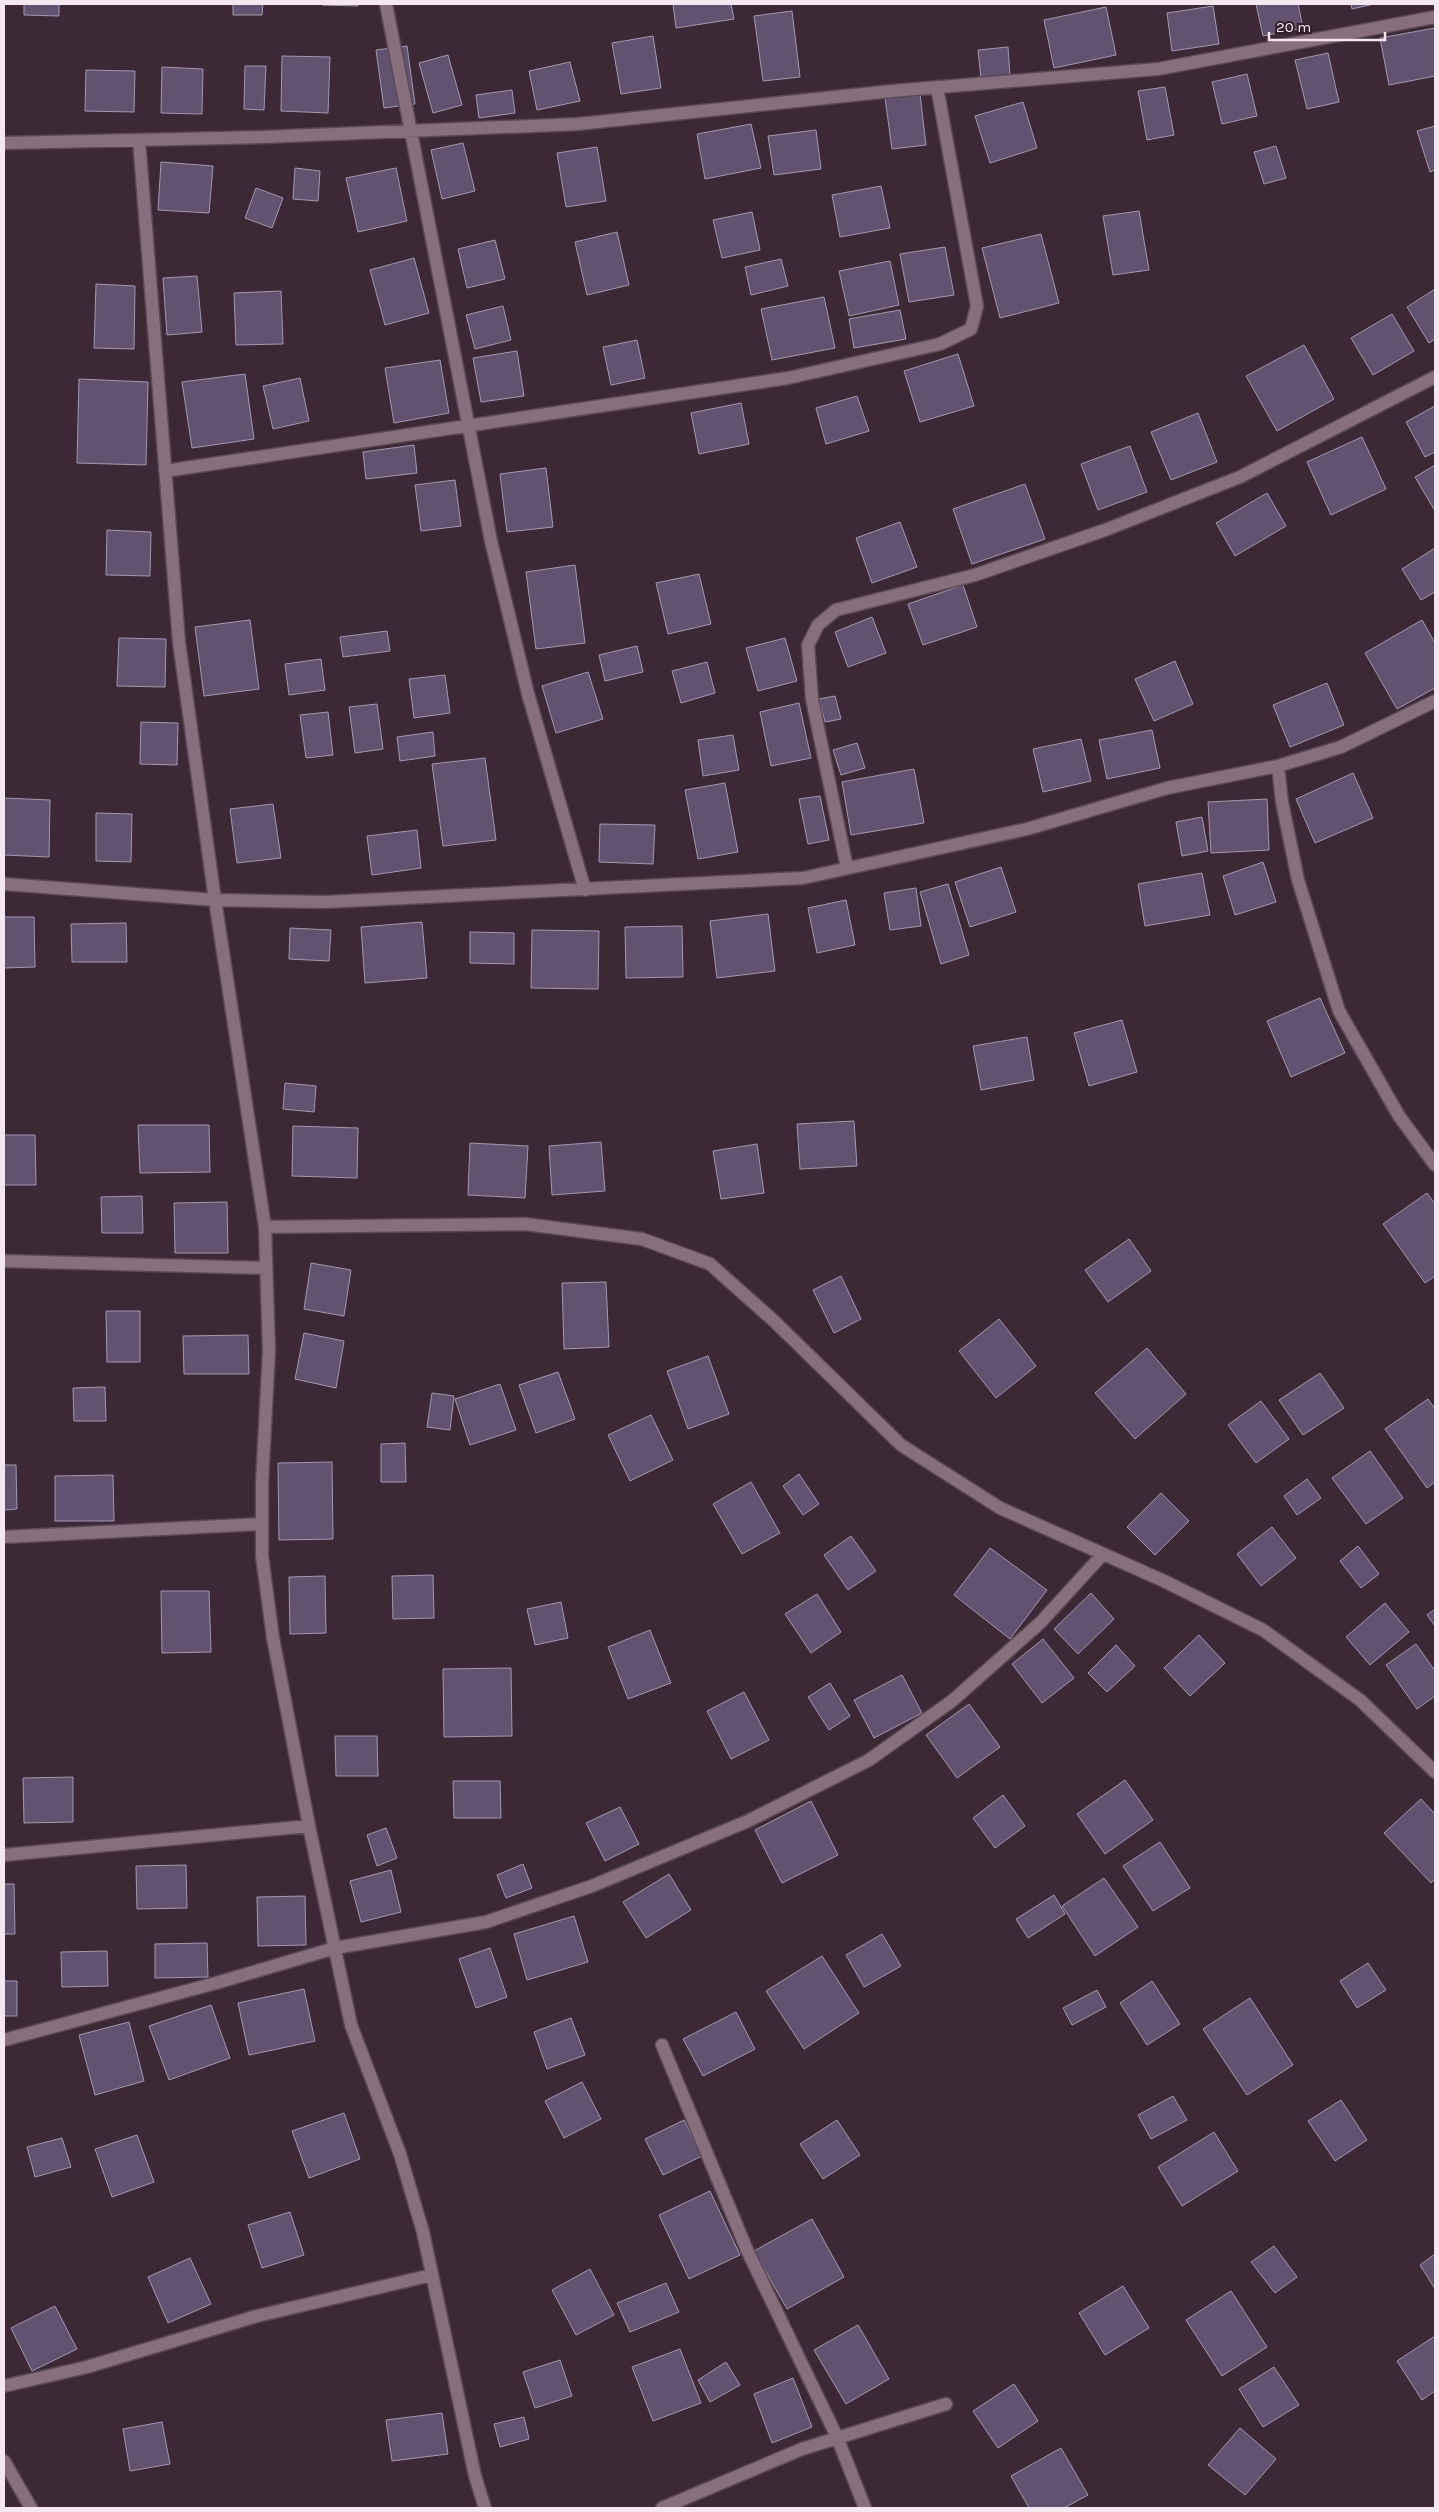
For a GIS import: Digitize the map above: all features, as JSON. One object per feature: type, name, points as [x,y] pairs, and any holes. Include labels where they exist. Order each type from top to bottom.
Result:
[{"type":"street","points":[[386,4],[491,541],[528,694],[585,890]]},
{"type":"street","points":[[4,143],[412,131],[578,124],[938,87],[1158,69],[1435,17]]},
{"type":"street","points":[[165,471],[788,378],[940,344],[971,329],[977,306],[938,87]]},
{"type":"street","points":[[139,140],[179,642],[215,900],[265,1227],[269,1351],[262,1556],[273,1638],[309,1826],[351,2025],[400,2154],[423,2232],[474,2476],[485,2508]]},
{"type":"street","points":[[847,868],[812,699],[808,645],[818,625],[836,610],[975,575],[1105,530],[1240,477],[1435,377]]},
{"type":"street","points":[[4,884],[215,900],[326,902],[803,878],[1027,829],[1167,788],[1278,766],[1341,747],[1435,701]]},
{"type":"street","points":[[1278,766],[1282,802],[1298,880],[1339,1011],[1399,1116],[1435,1165]]},
{"type":"street","points":[[265,1227],[526,1224],[642,1239],[710,1264],[774,1321],[900,1445],[1000,1508],[1103,1554],[1263,1630],[1360,1700],[1435,1772]]},
{"type":"street","points":[[4,1261],[266,1268]]},
{"type":"street","points":[[4,1537],[262,1524]]},
{"type":"street","points":[[4,2040],[216,1984],[335,1948],[486,1922],[592,1886],[748,1821],[869,1760],[952,1701],[1041,1622],[1103,1554]]},
{"type":"street","points":[[4,1855],[309,1826]]},
{"type":"street","points":[[662,2045],[747,2250],[837,2437],[864,2508]]},
{"type":"street","points":[[4,2386],[87,2367],[257,2316],[432,2275]]},
{"type":"street","points":[[662,2508],[802,2449],[946,2404]]},
{"type":"street","points":[[4,2461],[31,2508]]},
{"type":"building","points":[[24,4],[59,4],[59,16],[24,15]]},
{"type":"building","points":[[233,4],[263,4],[262,15],[233,15]]},
{"type":"building","points":[[358,4],[358,6],[322,5]]},
{"type":"building","points":[[673,4],[731,4],[734,19],[676,28]]},
{"type":"building","points":[[1256,4],[1298,4],[1303,28],[1263,36]]},
{"type":"building","points":[[1351,4],[1374,4],[1352,9]]},
{"type":"building","points":[[1213,6],[1219,44],[1172,51],[1167,13]]},
{"type":"building","points":[[1106,7],[1116,55],[1054,68],[1044,20]]},
{"type":"building","points":[[792,11],[800,77],[763,81],[754,16]]},
{"type":"building","points":[[1435,28],[1435,76],[1389,85],[1380,38]]},
{"type":"building","points":[[653,36],[661,88],[621,94],[612,43]]},
{"type":"building","points":[[407,46],[415,104],[384,108],[376,50]]},
{"type":"building","points":[[1008,47],[1010,76],[981,79],[978,50]]},
{"type":"building","points":[[1328,53],[1339,102],[1307,109],[1295,60]]},
{"type":"building","points":[[448,55],[462,105],[433,113],[419,63]]},
{"type":"building","points":[[282,56],[330,57],[328,113],[281,111]]},
{"type":"building","points":[[570,62],[580,101],[537,110],[529,71]]},
{"type":"building","points":[[245,66],[266,66],[264,110],[244,109]]},
{"type":"building","points":[[162,67],[203,69],[202,114],[161,113]]},
{"type":"building","points":[[86,70],[135,71],[134,112],[85,111]]},
{"type":"building","points":[[1247,74],[1257,116],[1222,124],[1212,82]]},
{"type":"building","points":[[1165,87],[1174,135],[1147,140],[1138,91]]},
{"type":"building","points":[[512,90],[515,113],[479,118],[476,95]]},
{"type":"building","points":[[920,94],[926,145],[892,149],[885,98]]},
{"type":"building","points":[[1023,102],[1037,148],[990,163],[975,116]]},
{"type":"building","points":[[751,124],[761,168],[705,179],[697,134]]},
{"type":"building","points":[[1435,126],[1435,170],[1430,172],[1417,131]]},
{"type":"building","points":[[816,130],[821,169],[774,175],[768,136]]},
{"type":"building","points":[[463,143],[475,191],[442,199],[431,150]]},
{"type":"building","points":[[1276,146],[1286,178],[1264,184],[1254,152]]},
{"type":"building","points":[[597,147],[606,201],[566,207],[557,153]]},
{"type":"building","points":[[161,162],[213,166],[209,213],[158,210]]},
{"type":"building","points":[[295,168],[320,171],[318,201],[293,199]]},
{"type":"building","points":[[396,168],[407,221],[358,232],[346,178]]},
{"type":"building","points":[[881,186],[890,228],[840,237],[832,195]]},
{"type":"building","points":[[256,188],[283,198],[272,228],[245,218]]},
{"type":"building","points":[[1139,211],[1149,270],[1113,275],[1103,216]]},
{"type":"building","points":[[752,212],[760,250],[722,258],[713,220]]},
{"type":"building","points":[[617,232],[629,285],[587,295],[575,242]]},
{"type":"building","points":[[1041,234],[1059,303],[1000,318],[982,248]]},
{"type":"building","points":[[495,240],[505,279],[467,288],[458,249]]},
{"type":"building","points":[[945,247],[954,295],[909,302],[900,254]]},
{"type":"building","points":[[414,258],[429,313],[385,325],[370,270]]},
{"type":"building","points":[[781,259],[788,286],[751,295],[745,267]]},
{"type":"building","points":[[890,261],[899,305],[849,316],[839,271]]},
{"type":"building","points":[[197,276],[202,332],[167,335],[163,278]]},
{"type":"building","points":[[96,284],[135,286],[134,349],[94,348]]},
{"type":"building","points":[[1435,289],[1435,339],[1429,343],[1407,307]]},
{"type":"building","points":[[281,291],[283,344],[236,345],[234,293]]},
{"type":"building","points":[[824,297],[835,348],[772,360],[761,309]]},
{"type":"building","points":[[503,306],[511,340],[475,349],[466,315]]},
{"type":"building","points":[[900,310],[906,339],[854,348],[849,319]]},
{"type":"building","points":[[1392,314],[1414,351],[1373,375],[1351,338]]},
{"type":"building","points":[[637,340],[645,378],[611,385],[603,347]]},
{"type":"building","points":[[1304,345],[1334,399],[1277,431],[1246,376]]},
{"type":"building","points":[[517,351],[524,396],[481,402],[473,358]]},
{"type":"building","points":[[958,354],[974,406],[920,422],[904,371]]},
{"type":"building","points":[[440,360],[449,413],[394,423],[385,368]]},
{"type":"building","points":[[245,374],[254,439],[192,448],[182,382]]},
{"type":"building","points":[[300,378],[309,421],[273,429],[263,386]]},
{"type":"building","points":[[79,379],[148,382],[146,465],[77,463]]},
{"type":"building","points":[[857,396],[869,431],[826,444],[816,408]]},
{"type":"building","points":[[741,403],[749,444],[699,454],[691,413]]},
{"type":"building","points":[[1435,406],[1435,452],[1425,457],[1406,422]]},
{"type":"building","points":[[1198,413],[1217,462],[1171,480],[1151,432]]},
{"type":"building","points":[[1362,437],[1386,489],[1331,515],[1307,462]]},
{"type":"building","points":[[414,445],[417,473],[366,479],[363,452]]},
{"type":"building","points":[[1130,446],[1147,492],[1098,510],[1081,464]]},
{"type":"building","points":[[1435,465],[1435,511],[1415,477]]},
{"type":"building","points":[[546,468],[553,527],[507,532],[500,474]]},
{"type":"building","points":[[455,480],[461,526],[421,531],[415,485]]},
{"type":"building","points":[[1025,484],[1045,539],[972,564],[953,509]]},
{"type":"building","points":[[1267,493],[1286,526],[1235,556],[1216,523]]},
{"type":"building","points":[[900,522],[917,567],[872,583],[856,538]]},
{"type":"building","points":[[107,530],[151,532],[150,576],[106,575]]},
{"type":"building","points":[[1435,548],[1435,592],[1421,600],[1402,569]]},
{"type":"building","points":[[575,565],[585,643],[536,649],[526,572]]},
{"type":"building","points":[[699,574],[711,624],[668,634],[656,583]]},
{"type":"building","points":[[963,585],[977,627],[923,645],[908,604]]},
{"type":"building","points":[[872,617],[886,653],[848,667],[835,632]]},
{"type":"building","points":[[250,620],[259,689],[204,696],[195,627]]},
{"type":"building","points":[[1422,620],[1435,643],[1435,688],[1397,709],[1365,653]]},
{"type":"building","points":[[387,631],[390,651],[343,657],[340,637]]},
{"type":"building","points":[[119,638],[166,639],[165,687],[117,686]]},
{"type":"building","points":[[785,638],[797,681],[758,691],[746,648]]},
{"type":"building","points":[[637,646],[643,672],[605,681],[599,655]]},
{"type":"building","points":[[321,659],[325,690],[289,695],[285,664]]},
{"type":"building","points":[[1175,661],[1193,704],[1154,721],[1135,679]]},
{"type":"building","points":[[707,662],[715,693],[681,703],[672,671]]},
{"type":"building","points":[[588,672],[603,719],[556,733],[542,686]]},
{"type":"building","points":[[445,675],[450,713],[414,718],[409,679]]},
{"type":"building","points":[[1327,683],[1344,725],[1290,747],[1273,705]]},
{"type":"building","points":[[835,696],[841,719],[825,722],[819,699]]},
{"type":"building","points":[[799,703],[811,758],[771,766],[760,712]]},
{"type":"building","points":[[377,704],[383,749],[355,753],[349,707]]},
{"type":"building","points":[[328,712],[333,755],[306,758],[300,715]]},
{"type":"building","points":[[141,722],[178,723],[177,765],[140,764]]},
{"type":"building","points":[[1152,730],[1160,768],[1107,779],[1099,740]]},
{"type":"building","points":[[433,732],[435,756],[400,761],[397,737]]},
{"type":"building","points":[[733,735],[739,770],[703,776],[698,740]]},
{"type":"building","points":[[1081,739],[1091,781],[1043,792],[1033,749]]},
{"type":"building","points":[[857,743],[865,768],[841,775],[833,750]]},
{"type":"building","points":[[485,758],[496,840],[443,846],[432,764]]},
{"type":"building","points":[[914,769],[924,823],[851,835],[842,782]]},
{"type":"building","points":[[1353,773],[1373,818],[1315,843],[1296,799]]},
{"type":"building","points":[[725,783],[738,852],[698,859],[685,790]]},
{"type":"building","points":[[820,796],[829,840],[808,844],[799,799]]},
{"type":"building","points":[[4,798],[50,800],[49,857],[4,855]]},
{"type":"building","points":[[1267,799],[1269,850],[1211,853],[1208,802]]},
{"type":"building","points":[[273,804],[281,858],[237,863],[230,809]]},
{"type":"building","points":[[96,813],[132,814],[131,862],[96,861]]},
{"type":"building","points":[[1202,817],[1208,851],[1182,856],[1176,822]]},
{"type":"building","points":[[600,824],[655,825],[653,864],[599,862]]},
{"type":"building","points":[[417,830],[421,868],[372,875],[367,836]]},
{"type":"building","points":[[1263,862],[1276,902],[1235,915],[1223,876]]},
{"type":"building","points":[[1001,867],[1016,912],[970,927],[955,882]]},
{"type":"building","points":[[1202,873],[1210,915],[1145,926],[1138,884]]},
{"type":"building","points":[[948,884],[969,955],[941,964],[920,892]]},
{"type":"building","points":[[916,888],[921,926],[890,930],[884,893]]},
{"type":"building","points":[[846,900],[855,945],[817,953],[808,908]]},
{"type":"building","points":[[768,914],[775,971],[717,978],[710,921]]},
{"type":"building","points":[[4,917],[34,917],[35,967],[4,968]]},
{"type":"building","points":[[422,922],[427,978],[365,983],[361,927]]},
{"type":"building","points":[[126,923],[127,962],[72,962],[71,924]]},
{"type":"building","points":[[682,926],[683,977],[626,978],[625,927]]},
{"type":"building","points":[[290,928],[331,930],[329,961],[289,959]]},
{"type":"building","points":[[532,930],[599,931],[598,989],[531,988]]},
{"type":"building","points":[[470,932],[514,933],[514,964],[470,963]]},
{"type":"building","points":[[1320,998],[1345,1053],[1291,1077],[1267,1021]]},
{"type":"building","points":[[1122,1020],[1137,1072],[1089,1086],[1074,1033]]},
{"type":"building","points":[[1027,1037],[1034,1080],[981,1090],[973,1046]]},
{"type":"building","points":[[285,1083],[316,1086],[314,1112],[283,1109]]},
{"type":"building","points":[[854,1121],[857,1166],[800,1169],[797,1124]]},
{"type":"building","points":[[138,1125],[209,1125],[210,1172],[140,1173]]},
{"type":"building","points":[[293,1126],[358,1128],[357,1178],[292,1176]]},
{"type":"building","points":[[4,1135],[35,1135],[36,1185],[4,1185]]},
{"type":"building","points":[[601,1142],[605,1191],[552,1195],[549,1146]]},
{"type":"building","points":[[470,1143],[528,1146],[525,1198],[468,1195]]},
{"type":"building","points":[[757,1144],[764,1193],[721,1199],[713,1151]]},
{"type":"building","points":[[1427,1193],[1435,1204],[1435,1276],[1425,1283],[1383,1224]]},
{"type":"building","points":[[142,1196],[143,1233],[102,1233],[101,1197]]},
{"type":"building","points":[[227,1202],[228,1253],[175,1253],[174,1203]]},
{"type":"building","points":[[1129,1239],[1151,1271],[1108,1302],[1085,1270]]},
{"type":"building","points":[[311,1263],[351,1270],[344,1316],[304,1309]]},
{"type":"building","points":[[841,1276],[861,1319],[834,1333],[813,1290]]},
{"type":"building","points":[[606,1282],[609,1347],[564,1349],[562,1283]]},
{"type":"building","points":[[106,1311],[140,1311],[140,1362],[107,1362]]},
{"type":"building","points":[[999,1319],[1036,1366],[996,1398],[959,1351]]},
{"type":"building","points":[[304,1333],[344,1341],[336,1388],[295,1379]]},
{"type":"building","points":[[248,1335],[249,1374],[184,1374],[183,1336]]},
{"type":"building","points":[[1147,1348],[1186,1394],[1135,1439],[1095,1393]]},
{"type":"building","points":[[708,1356],[729,1414],[688,1429],[667,1371]]},
{"type":"building","points":[[558,1372],[575,1419],[536,1433],[519,1385]]},
{"type":"building","points":[[1320,1373],[1344,1408],[1303,1435],[1279,1400]]},
{"type":"building","points":[[500,1384],[516,1430],[470,1445],[455,1399]]},
{"type":"building","points":[[105,1387],[106,1421],[74,1421],[73,1388]]},
{"type":"building","points":[[432,1393],[454,1396],[450,1430],[427,1427]]},
{"type":"building","points":[[1428,1399],[1435,1409],[1435,1482],[1427,1488],[1385,1429]]},
{"type":"building","points":[[1261,1401],[1289,1439],[1256,1463],[1228,1425]]},
{"type":"building","points":[[651,1415],[673,1460],[630,1481],[608,1435]]},
{"type":"building","points":[[405,1443],[406,1482],[381,1482],[381,1444]]},
{"type":"building","points":[[1370,1451],[1403,1498],[1366,1524],[1332,1478]]},
{"type":"building","points":[[332,1462],[333,1539],[279,1540],[278,1463]]},
{"type":"building","points":[[4,1465],[16,1465],[17,1509],[4,1510]]},
{"type":"building","points":[[799,1474],[819,1504],[803,1515],[783,1486]]},
{"type":"building","points":[[113,1475],[114,1521],[55,1521],[55,1476]]},
{"type":"building","points":[[1307,1479],[1321,1498],[1297,1515],[1284,1496]]},
{"type":"building","points":[[751,1482],[780,1533],[742,1554],[713,1504]]},
{"type":"building","points":[[1161,1493],[1189,1521],[1155,1555],[1127,1527]]},
{"type":"building","points":[[1272,1527],[1296,1558],[1261,1586],[1237,1554]]},
{"type":"building","points":[[851,1536],[876,1571],[848,1590],[824,1555]]},
{"type":"building","points":[[1358,1546],[1379,1574],[1361,1588],[1340,1561]]},
{"type":"building","points":[[990,1548],[1047,1590],[1010,1639],[954,1595]]},
{"type":"building","points":[[433,1575],[434,1618],[393,1619],[392,1576]]},
{"type":"building","points":[[325,1576],[326,1633],[290,1634],[289,1577]]},
{"type":"building","points":[[161,1591],[209,1591],[211,1652],[162,1653]]},
{"type":"building","points":[[1091,1593],[1114,1619],[1078,1654],[1054,1629]]},
{"type":"building","points":[[817,1594],[841,1632],[811,1653],[785,1614]]},
{"type":"building","points":[[561,1602],[568,1638],[535,1645],[527,1609]]},
{"type":"building","points":[[1385,1603],[1409,1632],[1370,1665],[1346,1637]]},
{"type":"building","points":[[1435,1609],[1435,1626],[1427,1615]]},
{"type":"building","points":[[650,1630],[671,1683],[628,1699],[608,1647]]},
{"type":"building","points":[[1199,1635],[1225,1663],[1190,1696],[1164,1668]]},
{"type":"building","points":[[1043,1639],[1074,1678],[1042,1703],[1012,1664]]},
{"type":"building","points":[[1416,1644],[1435,1671],[1435,1696],[1417,1709],[1386,1665]]},
{"type":"building","points":[[1116,1645],[1135,1666],[1107,1692],[1088,1673]]},
{"type":"building","points":[[511,1668],[512,1736],[444,1737],[443,1669]]},
{"type":"building","points":[[902,1675],[922,1713],[874,1738],[854,1700]]},
{"type":"building","points":[[830,1683],[850,1716],[829,1730],[808,1697]]},
{"type":"building","points":[[744,1692],[769,1740],[731,1759],[707,1711]]},
{"type":"building","points":[[969,1704],[1000,1747],[957,1778],[926,1735]]},
{"type":"building","points":[[335,1736],[377,1736],[378,1776],[336,1776]]},
{"type":"building","points":[[73,1777],[73,1822],[24,1823],[23,1778]]},
{"type":"building","points":[[1125,1780],[1153,1820],[1105,1854],[1077,1814]]},
{"type":"building","points":[[453,1781],[500,1781],[501,1818],[454,1818]]},
{"type":"building","points":[[1003,1795],[1025,1826],[995,1848],[973,1818]]},
{"type":"building","points":[[1421,1799],[1435,1814],[1435,1879],[1431,1883],[1384,1833]]},
{"type":"building","points":[[811,1801],[838,1855],[782,1883],[755,1830]]},
{"type":"building","points":[[620,1807],[639,1844],[605,1861],[586,1823]]},
{"type":"building","points":[[386,1828],[397,1858],[377,1866],[367,1835]]},
{"type":"building","points":[[1160,1842],[1190,1888],[1153,1911],[1123,1866]]},
{"type":"building","points":[[523,1864],[532,1888],[506,1898],[497,1875]]},
{"type":"building","points":[[186,1865],[187,1908],[137,1909],[136,1866]]},
{"type":"building","points":[[391,1870],[401,1912],[361,1922],[350,1881]]},
{"type":"building","points":[[669,1874],[691,1910],[646,1938],[623,1902]]},
{"type":"building","points":[[1104,1878],[1138,1927],[1095,1956],[1062,1906]]},
{"type":"building","points":[[4,1884],[14,1884],[15,1934],[4,1934]]},
{"type":"building","points":[[1054,1895],[1065,1914],[1028,1938],[1016,1919]]},
{"type":"building","points":[[305,1896],[306,1945],[258,1946],[257,1897]]},
{"type":"building","points":[[574,1916],[588,1962],[527,1980],[514,1934]]},
{"type":"building","points":[[882,1934],[901,1966],[864,1987],[846,1955]]},
{"type":"building","points":[[207,1943],[208,1977],[155,1978],[155,1944]]},
{"type":"building","points":[[490,1948],[507,1997],[476,2008],[459,1959]]},
{"type":"building","points":[[107,1951],[108,1986],[62,1987],[61,1952]]},
{"type":"building","points":[[822,1956],[859,2013],[804,2049],[766,1991]]},
{"type":"building","points":[[1368,1963],[1386,1990],[1357,2008],[1340,1981]]},
{"type":"building","points":[[4,1981],[17,1981],[17,2016],[4,2016]]},
{"type":"building","points":[[1152,1981],[1180,2024],[1147,2045],[1120,2003]]},
{"type":"building","points":[[304,1989],[315,2041],[249,2055],[238,2003]]},
{"type":"building","points":[[1097,1990],[1106,2007],[1072,2025],[1063,2008]]},
{"type":"building","points":[[1250,1998],[1293,2065],[1247,2095],[1203,2029]]},
{"type":"building","points":[[211,2005],[230,2058],[169,2080],[149,2026]]},
{"type":"building","points":[[736,2012],[755,2049],[703,2076],[683,2039]]},
{"type":"building","points":[[571,2018],[585,2055],[547,2069],[534,2032]]},
{"type":"building","points":[[129,2022],[144,2081],[95,2095],[79,2035]]},
{"type":"building","points":[[582,2082],[601,2119],[564,2138],[545,2101]]},
{"type":"building","points":[[1173,2096],[1187,2120],[1151,2139],[1138,2115]]},
{"type":"building","points":[[1341,2100],[1367,2140],[1335,2161],[1308,2121]]},
{"type":"building","points":[[344,2113],[360,2159],[309,2178],[292,2131]]},
{"type":"building","points":[[684,2120],[702,2156],[663,2175],[645,2139]]},
{"type":"building","points":[[837,2120],[860,2155],[823,2179],[800,2144]]},
{"type":"building","points":[[1214,2132],[1238,2171],[1182,2206],[1158,2167]]},
{"type":"building","points":[[137,2135],[154,2182],[112,2197],[95,2149]]},
{"type":"building","points":[[62,2138],[71,2167],[35,2177],[27,2147]]},
{"type":"building","points":[[710,2191],[740,2255],[689,2279],[659,2215]]},
{"type":"building","points":[[290,2212],[304,2255],[262,2268],[248,2225]]},
{"type":"building","points":[[812,2219],[844,2277],[787,2309],[754,2251]]},
{"type":"building","points":[[1274,2246],[1297,2277],[1275,2293],[1251,2262]]},
{"type":"building","points":[[1435,2254],[1435,2289],[1420,2265]]},
{"type":"building","points":[[190,2258],[211,2304],[168,2323],[148,2277]]},
{"type":"building","points":[[590,2269],[614,2315],[576,2335],[552,2290]]},
{"type":"building","points":[[666,2283],[679,2312],[630,2332],[617,2303]]},
{"type":"building","points":[[1123,2286],[1149,2328],[1105,2355],[1079,2313]]},
{"type":"building","points":[[1231,2291],[1267,2347],[1222,2376],[1186,2320]]},
{"type":"building","points":[[55,2306],[77,2349],[32,2371],[11,2328]]},
{"type":"building","points":[[858,2325],[889,2379],[846,2404],[814,2350]]},
{"type":"building","points":[[1435,2336],[1435,2391],[1422,2400],[1397,2361]]},
{"type":"building","points":[[680,2349],[701,2403],[653,2421],[632,2367]]},
{"type":"building","points":[[560,2360],[572,2396],[535,2408],[523,2372]]},
{"type":"building","points":[[726,2362],[740,2385],[710,2402],[698,2380]]},
{"type":"building","points":[[1274,2367],[1299,2405],[1263,2427],[1239,2389]]},
{"type":"building","points":[[793,2378],[812,2427],[772,2443],[754,2394]]},
{"type":"building","points":[[1014,2384],[1038,2421],[998,2448],[973,2411]]},
{"type":"building","points":[[442,2413],[448,2454],[392,2461],[386,2420]]},
{"type":"building","points":[[524,2417],[529,2439],[500,2447],[494,2424]]},
{"type":"building","points":[[162,2422],[170,2464],[130,2471],[123,2429]]},
{"type":"building","points":[[1240,2428],[1276,2459],[1245,2495],[1208,2465]]},
{"type":"building","points":[[1061,2448],[1088,2495],[1064,2508],[1029,2508],[1011,2476]]}]
